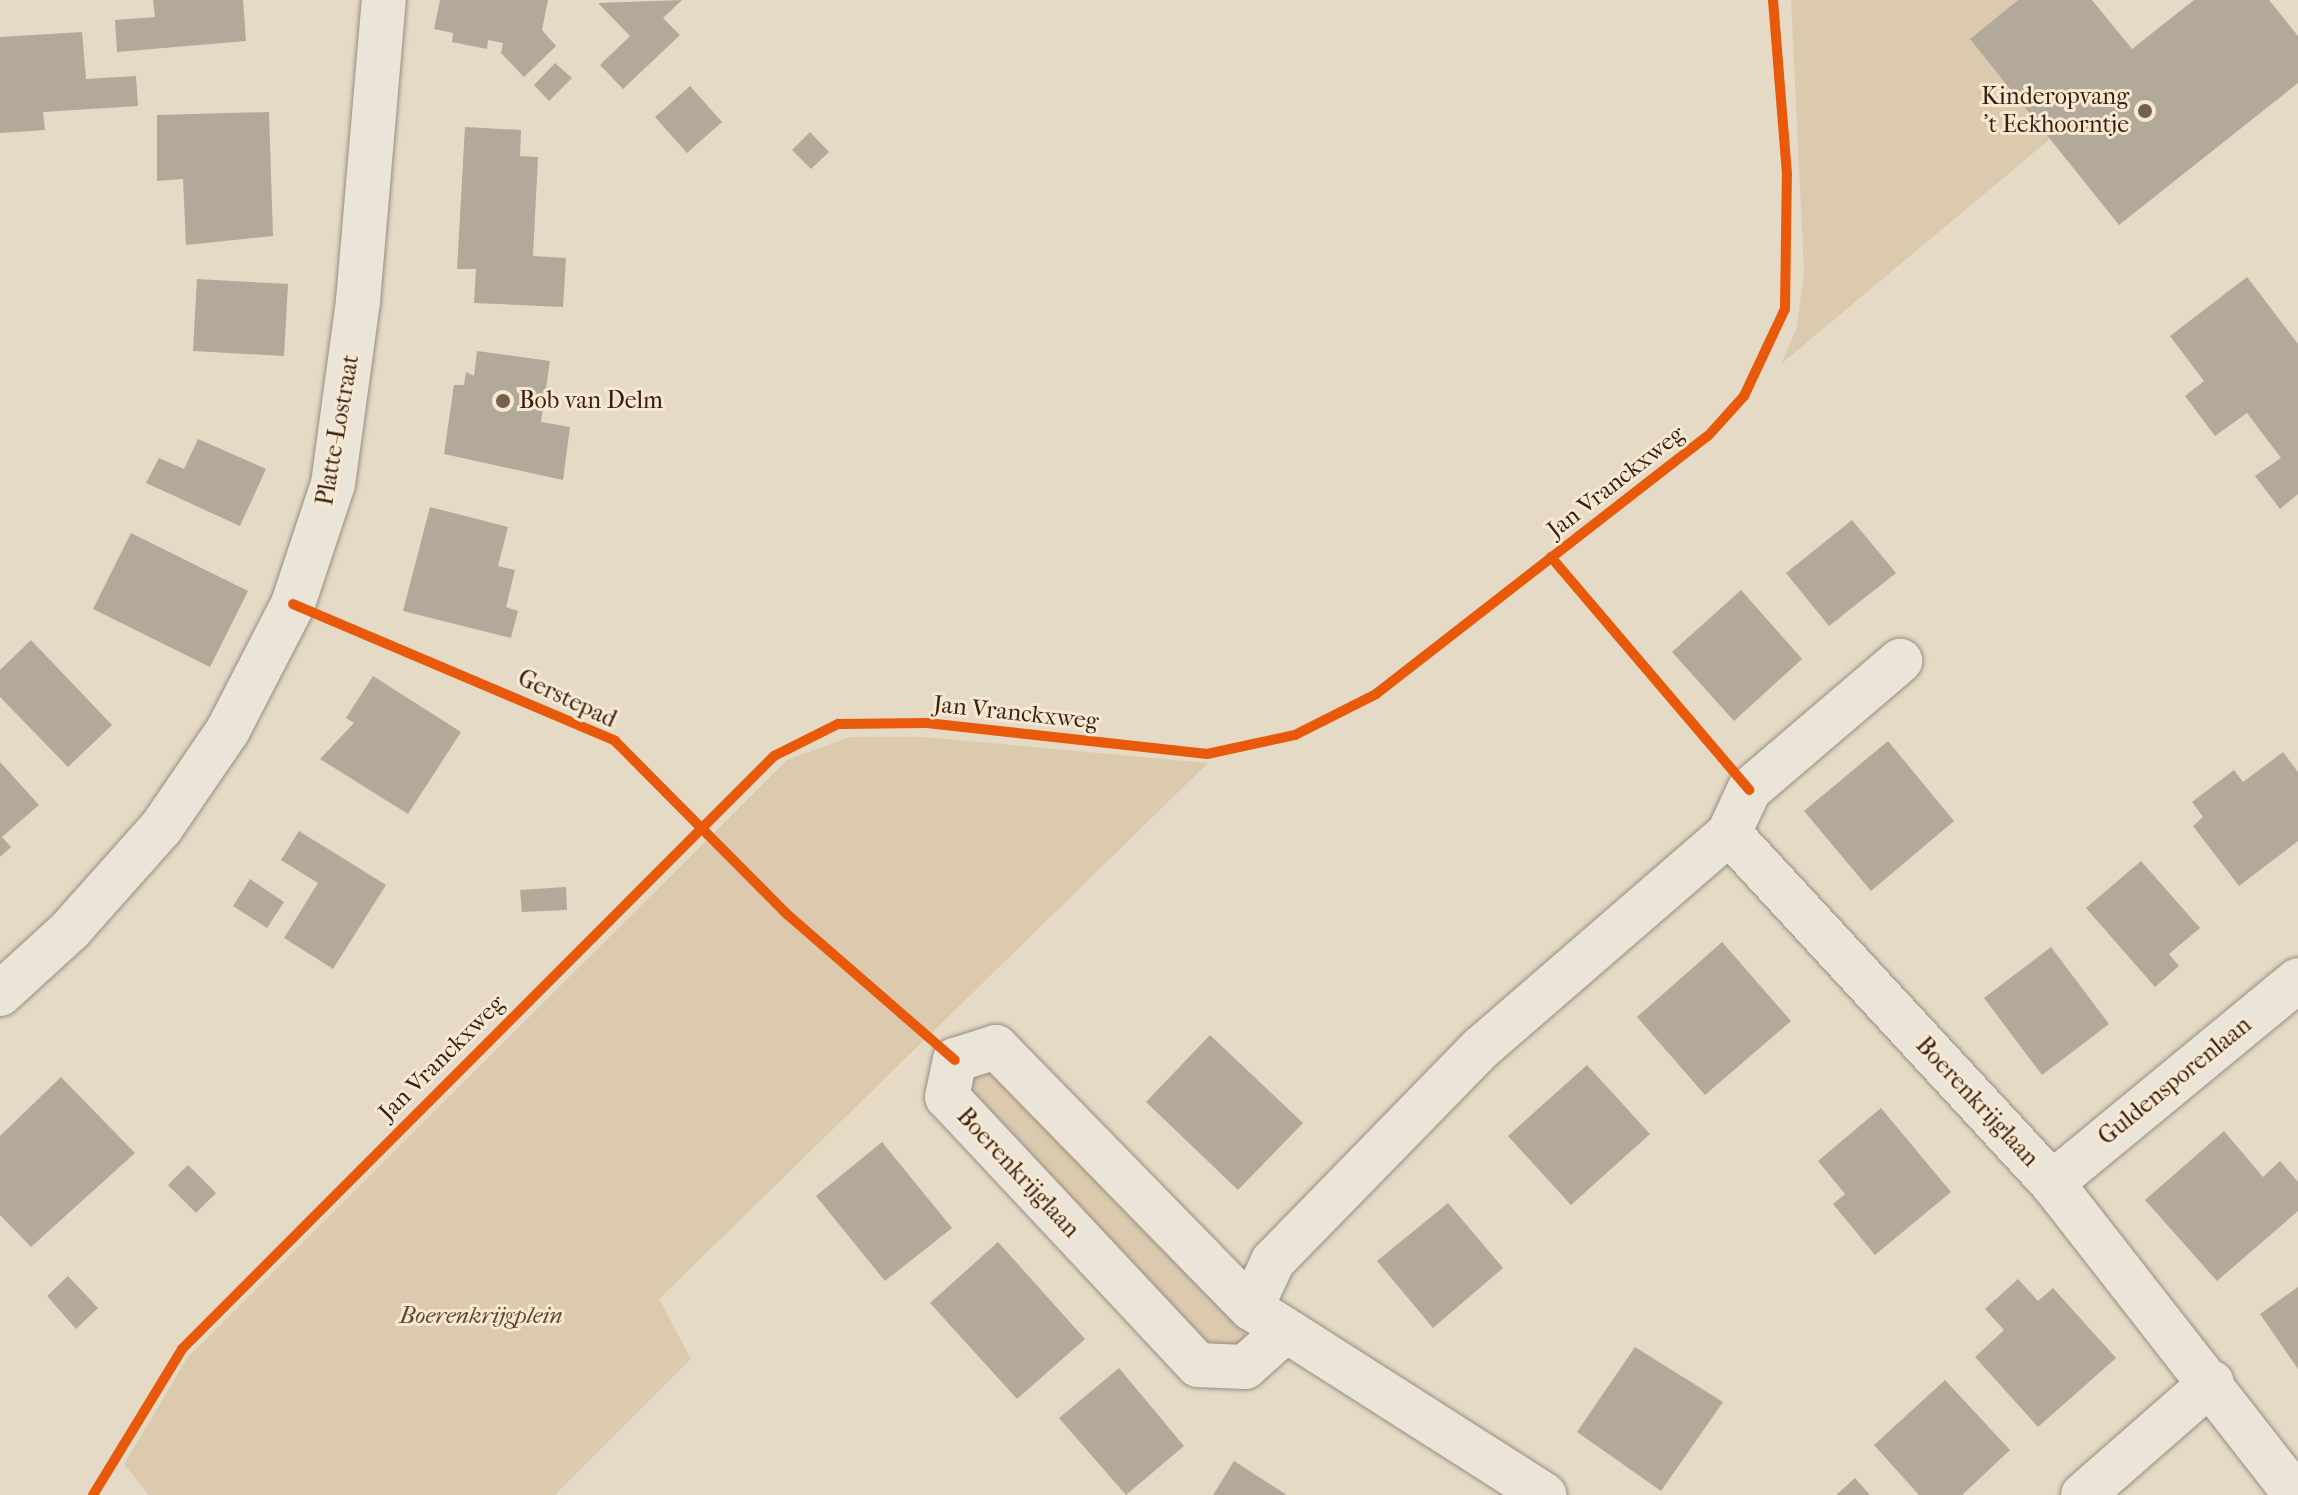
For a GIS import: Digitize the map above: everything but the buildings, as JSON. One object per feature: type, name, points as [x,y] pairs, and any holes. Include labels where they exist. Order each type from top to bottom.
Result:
[{"type":"street","name":"Platte-Lostraat","points":[[0,994],[70,930],[161,828],[228,730],[293,604],[333,484],[358,301],[384,0]]},
{"type":"street","name":"Boerenkrijglaan","points":[[1220,1276],[1273,1261],[1481,1048],[1729,833],[1749,790],[1900,661]]},
{"type":"street","name":"Boerenkrijglaan","points":[[1729,833],[2052,1183],[2212,1382],[2296,1495]]},
{"type":"street","name":"Guldensporenlaan","points":[[2052,1183],[2298,980]]},
{"type":"street","name":"Boerenkrijglaan","points":[[1273,1261],[1267,1321],[1245,1367],[1198,1365],[947,1097],[955,1060],[996,1047],[1267,1321],[1544,1495]]},
{"type":"street","points":[[2083,1495],[2212,1382]]},
{"type":"green space","points":[[1791,0],[2018,0],[1970,39],[2050,139],[1781,364],[1797,327],[1804,271]]},
{"type":"green space","name":"Boerenkrijgplein","points":[[850,737],[924,737],[1208,763],[659,1299],[691,1359],[555,1495],[149,1495],[124,1464],[188,1357],[787,760]]},
{"type":"green space","points":[[991,1064],[1243,1329],[1246,1340],[1219,1358],[967,1101],[969,1076]]},
{"type":"cycle path","name":"Jan Vranckxweg","points":[[93,1495],[182,1349],[774,756],[838,724],[927,723],[1207,754],[1295,735],[1376,694],[1708,436],[1744,396],[1785,309],[1787,174],[1773,0]]},
{"type":"cycle path","name":"Jan Vranckxweg","points":[[1551,557],[1749,790]]},
{"type":"cycle path","name":"Gerstepad","points":[[293,604],[615,741],[788,915],[955,1060]]},
{"type":"place","name":"Kinderopvang 't Eekhoorntje","points":[[2145,111]]},
{"type":"place","name":"Bob van Delm","points":[[503,401]]}]
